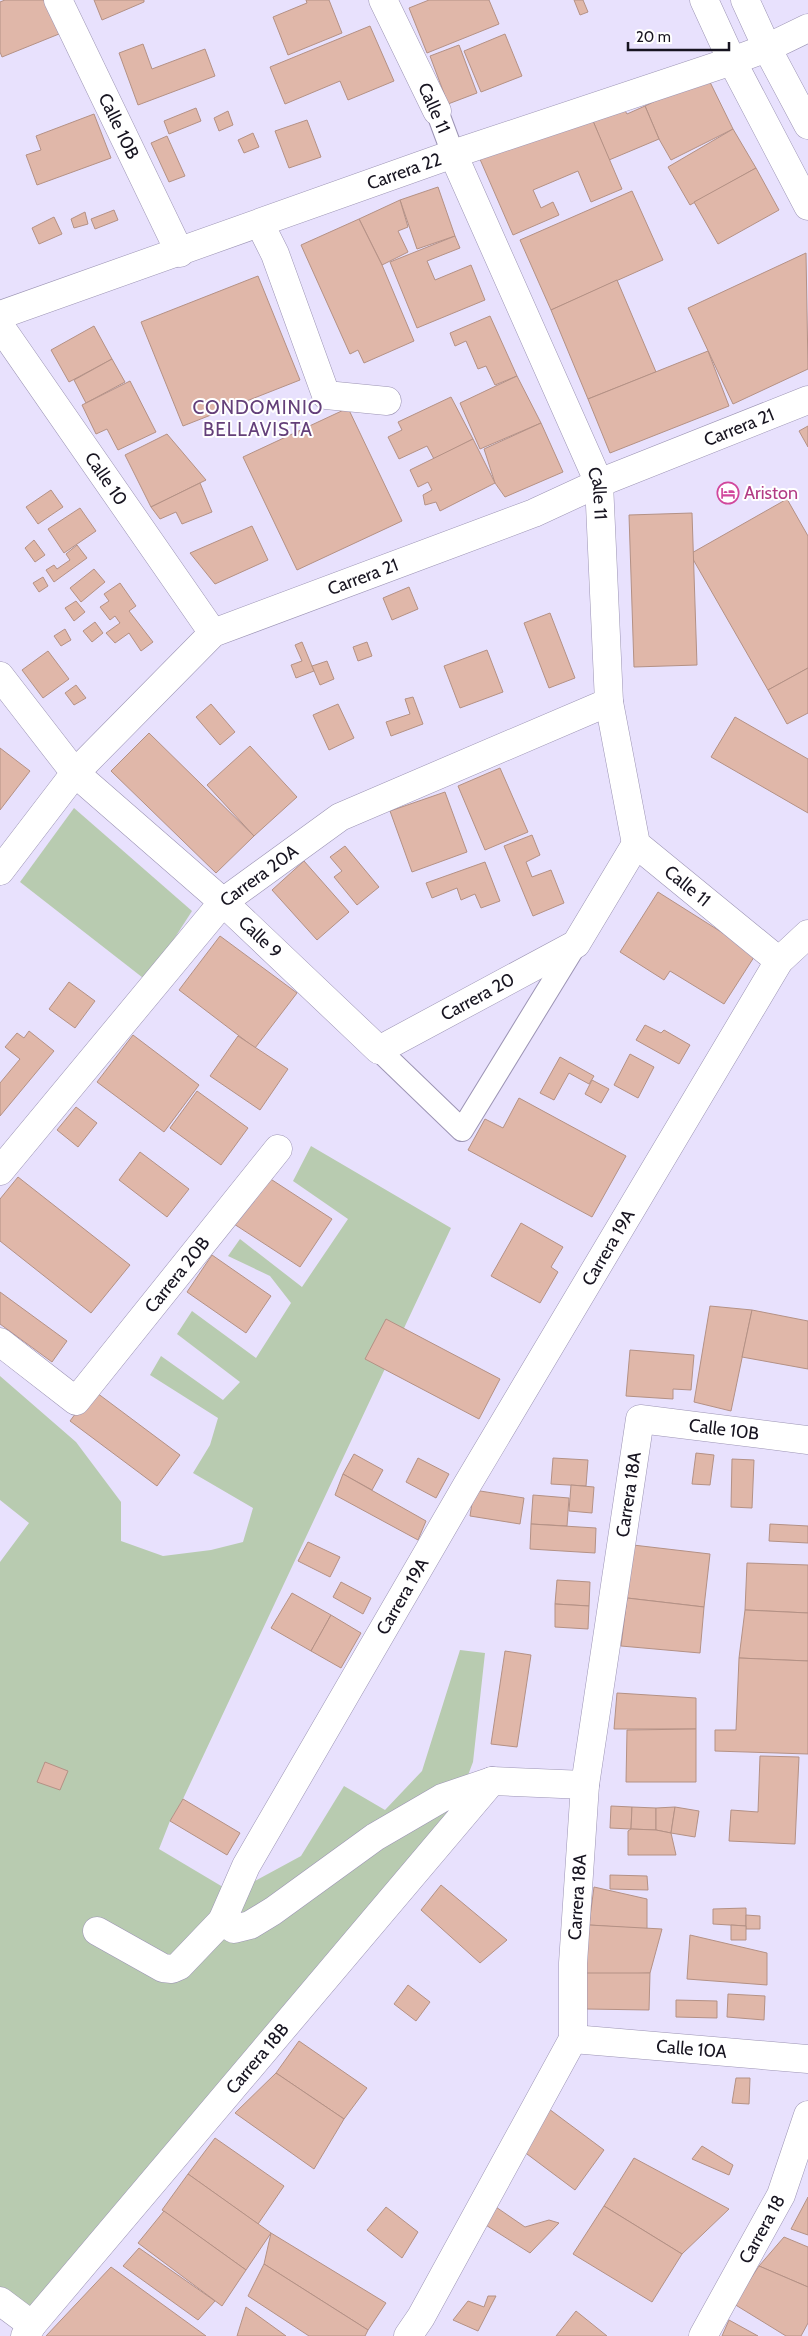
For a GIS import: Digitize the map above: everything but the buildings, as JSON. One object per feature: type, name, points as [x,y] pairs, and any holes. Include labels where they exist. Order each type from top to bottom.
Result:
[{"type":"street","name":"Calle 10B","points":[[58,0],[180,252]]},
{"type":"street","name":"Calle 11","points":[[383,0],[437,111],[453,154],[599,484],[609,702],[636,844],[779,962]]},
{"type":"street","points":[[704,0],[732,61],[808,206]]},
{"type":"street","points":[[745,0],[767,48],[808,125]]},
{"type":"street","name":"Carrera 22","points":[[0,315],[453,154],[732,61],[767,48],[808,28]]},
{"type":"street","points":[[260,224],[275,254],[326,395],[387,402]]},
{"type":"street","name":"Calle 10","points":[[0,326],[213,633]]},
{"type":"street","name":"Carrera 21","points":[[0,871],[75,773],[213,633],[534,513],[599,484],[808,400]]},
{"type":"street","name":"Calle 9","points":[[0,676],[75,773],[223,902],[462,1130],[576,944]]},
{"type":"street","name":"Carrera 20A","points":[[0,1171],[223,902],[340,817],[609,702]]},
{"type":"street","points":[[576,944],[636,844]]},
{"type":"street","name":"Carrera 19A","points":[[222,1922],[246,1866],[467,1485],[779,962],[808,934]]},
{"type":"street","name":"Carrera 20","points":[[379,1050],[576,944]]},
{"type":"street","name":"Carrera 20B","points":[[0,1342],[76,1401],[278,1150]]},
{"type":"street","name":"Calle 10B","points":[[640,1419],[808,1440]]},
{"type":"street","name":"Carrera 18A","points":[[408,2336],[426,2309],[573,2039],[573,1963],[585,1785],[640,1419]]},
{"type":"street","points":[[97,1932],[163,1968],[172,1969],[179,1966],[222,1922],[234,1929],[250,1925],[301,1891],[375,1837],[442,1798],[492,1781],[585,1785]]},
{"type":"street","name":"Carrera 18B","points":[[28,2330],[492,1781]]},
{"type":"street","name":"Calle 10A","points":[[573,2039],[808,2059]]},
{"type":"street","name":"Carrera 18","points":[[703,2336],[781,2195],[808,2115]]},
{"type":"street","points":[[0,2301],[28,2330]]},
{"type":"green space","points":[[74,808],[192,911],[147,981],[20,882]]},
{"type":"green space","points":[[311,1146],[451,1228],[183,1799],[170,1821],[159,1849],[233,1893],[301,1856],[344,1786],[385,1810],[422,1771],[460,1650],[485,1653],[473,1762],[451,1820],[30,2312],[0,2287],[0,1562],[29,1523],[0,1500],[0,1376],[76,1442],[121,1502],[121,1541],[163,1556],[211,1550],[243,1542],[253,1508],[193,1473],[210,1445],[218,1418],[150,1375],[161,1356],[223,1400],[240,1382],[177,1334],[192,1311],[256,1358],[291,1303],[270,1276],[228,1256],[240,1239],[302,1287],[348,1219],[293,1181]]},
{"type":"place","name":"Ariston","points":[[728,493]]},
{"type":"district","name":"CONDOMINIO BELLAVISTA","points":[[258,418]]}]
